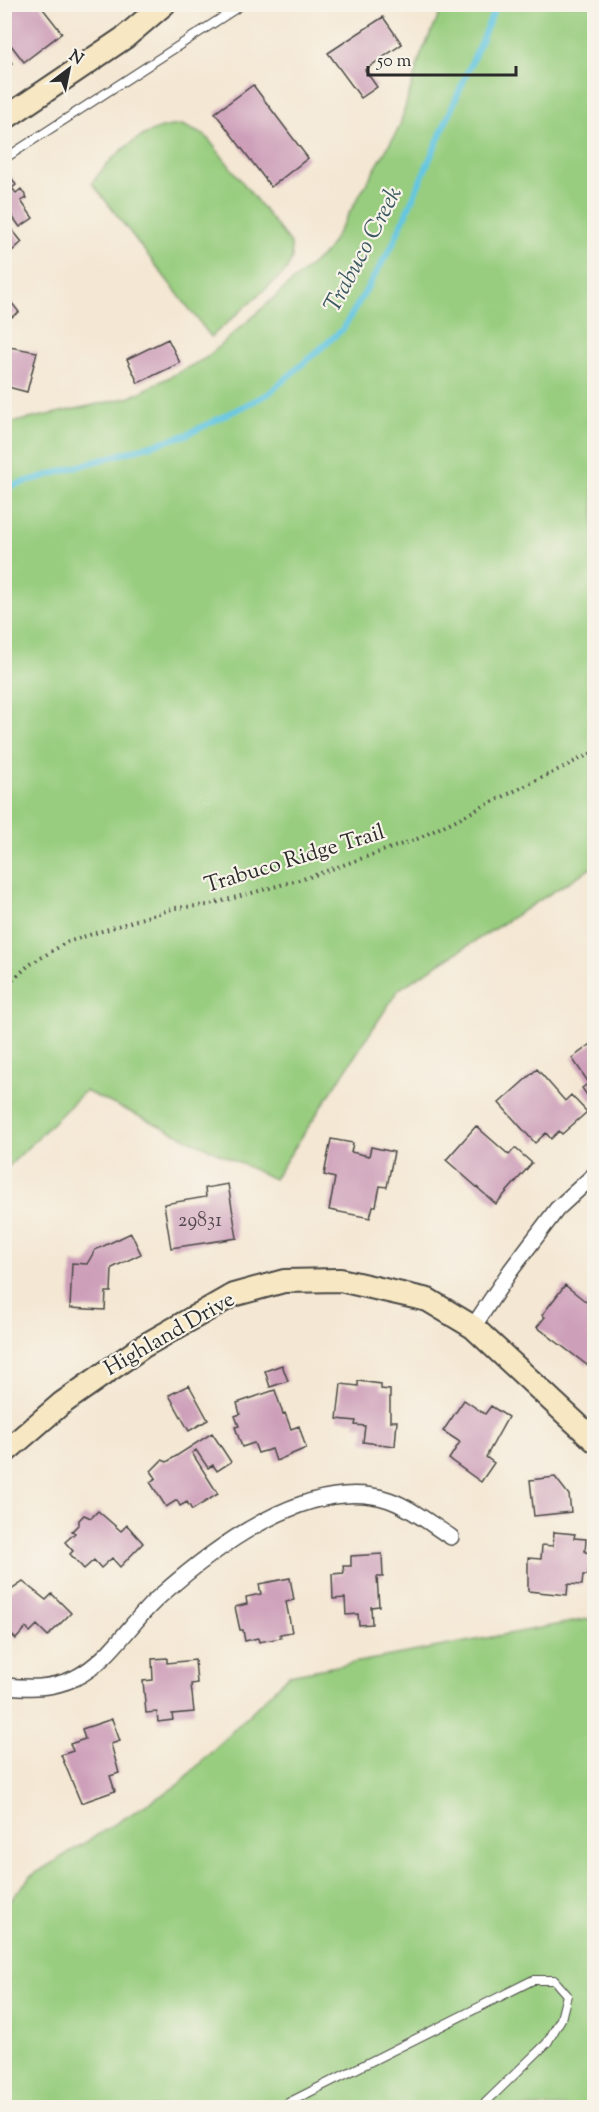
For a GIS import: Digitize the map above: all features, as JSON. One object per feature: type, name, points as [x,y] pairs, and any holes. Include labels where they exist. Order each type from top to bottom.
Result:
[{"type":"street","points":[[4,119],[124,38],[164,4]]},
{"type":"street","points":[[473,1327],[557,1209],[594,1176]]},
{"type":"street","name":"Highland Drive","points":[[4,1453],[61,1404],[142,1347],[233,1296],[284,1281],[339,1280],[428,1300],[473,1327],[594,1440]]},
{"type":"street","points":[[4,1686],[43,1689],[76,1677],[105,1656],[159,1596],[220,1548],[266,1519],[310,1501],[350,1493],[390,1500],[451,1537]]},
{"type":"lane","points":[[4,159],[243,4]]},
{"type":"lane","points":[[278,2108],[533,1980],[554,1980],[567,1995],[561,2019],[547,2043],[480,2108]]},
{"type":"path","name":"Trabuco Ridge Trail","points":[[4,988],[29,965],[67,942],[175,908],[208,905],[306,878],[417,839],[594,753]]},
{"type":"green space","points":[[444,5],[594,5],[594,866],[399,989],[274,1179],[85,1091],[5,1170],[5,424],[131,397],[206,358],[327,251],[399,128],[421,54]]},
{"type":"green space","points":[[182,125],[206,136],[291,244],[292,259],[286,271],[211,337],[92,183],[110,161],[131,143],[155,130]]},
{"type":"green space","points":[[594,1618],[594,2107],[5,2108],[5,1907],[31,1876],[178,1785],[289,1675]]},
{"type":"building","points":[[4,4],[40,5],[62,33],[24,62],[4,36]]},
{"type":"building","points":[[383,17],[402,44],[365,70],[377,87],[361,98],[328,53]]},
{"type":"building","points":[[4,52],[12,63],[4,68]]},
{"type":"building","points":[[253,85],[308,158],[271,187],[215,113]]},
{"type":"building","points":[[8,172],[16,185],[12,188],[16,193],[21,189],[27,198],[21,201],[33,218],[20,227],[12,216],[4,221],[4,174]]},
{"type":"building","points":[[10,227],[22,242],[11,252],[4,244],[4,231]]},
{"type":"building","points":[[7,297],[19,312],[4,322],[4,299]]},
{"type":"building","points":[[168,339],[180,363],[138,383],[127,359]]},
{"type":"building","points":[[4,346],[37,352],[27,392],[4,386]]},
{"type":"building","points":[[594,1042],[594,1099],[591,1101],[582,1088],[589,1083],[572,1058]]},
{"type":"building","points":[[537,1069],[565,1101],[571,1095],[587,1112],[562,1134],[559,1131],[551,1139],[546,1133],[535,1143],[499,1103]]},
{"type":"building","points":[[476,1126],[509,1155],[515,1148],[532,1163],[496,1204],[446,1160]]},
{"type":"building","points":[[331,1139],[353,1143],[351,1152],[369,1156],[371,1147],[394,1152],[387,1187],[380,1186],[376,1206],[373,1206],[370,1218],[329,1210],[335,1178],[324,1175]]},
{"type":"building","points":[[228,1184],[237,1238],[171,1248],[164,1204],[206,1197],[205,1188]]},
{"type":"building","points":[[131,1233],[141,1254],[112,1268],[111,1292],[106,1292],[105,1310],[70,1308],[72,1263],[87,1264],[95,1250]]},
{"type":"building","points":[[565,1285],[594,1308],[594,1356],[587,1365],[537,1327],[545,1317],[542,1315]]},
{"type":"building","points":[[282,1365],[288,1381],[270,1387],[265,1371]]},
{"type":"building","points":[[358,1381],[381,1384],[381,1389],[390,1390],[390,1421],[397,1421],[395,1446],[363,1442],[365,1426],[355,1425],[356,1421],[337,1419],[341,1384],[358,1386]]},
{"type":"building","points":[[189,1385],[208,1420],[189,1431],[169,1395]]},
{"type":"building","points":[[275,1390],[291,1429],[299,1426],[306,1448],[276,1461],[272,1449],[258,1453],[254,1443],[242,1447],[235,1427],[239,1426],[235,1416],[240,1414],[237,1403]]},
{"type":"building","points":[[464,1400],[485,1414],[491,1406],[508,1417],[486,1457],[494,1463],[481,1482],[449,1459],[460,1442],[443,1431]]},
{"type":"building","points":[[212,1433],[231,1462],[217,1471],[213,1465],[208,1468],[196,1450],[192,1453],[218,1494],[192,1510],[187,1502],[180,1506],[177,1500],[166,1507],[150,1482],[156,1478],[151,1471],[162,1460],[167,1462]]},
{"type":"building","points":[[555,1477],[569,1495],[571,1512],[534,1516],[530,1480]]},
{"type":"building","points":[[98,1511],[121,1531],[127,1525],[143,1543],[120,1567],[112,1558],[101,1568],[94,1560],[84,1569],[70,1554],[73,1551],[65,1542],[75,1533],[72,1531],[84,1515],[91,1518]]},
{"type":"building","points":[[554,1532],[575,1534],[574,1538],[586,1539],[585,1552],[590,1553],[588,1575],[583,1575],[582,1585],[568,1584],[567,1595],[528,1591],[528,1558],[541,1559],[542,1545],[553,1546]]},
{"type":"building","points":[[382,1554],[383,1577],[377,1577],[379,1606],[371,1607],[372,1624],[359,1625],[358,1614],[346,1615],[345,1598],[333,1599],[332,1574],[344,1573],[343,1566],[351,1566],[351,1556]]},
{"type":"building","points":[[290,1578],[294,1600],[286,1602],[292,1632],[280,1634],[281,1638],[259,1642],[258,1638],[245,1641],[235,1607],[247,1604],[246,1597],[261,1594],[259,1584]]},
{"type":"building","points":[[23,1582],[46,1600],[52,1594],[71,1613],[48,1636],[37,1625],[30,1632],[26,1628],[16,1639],[4,1628],[4,1595]]},
{"type":"building","points":[[167,1658],[167,1663],[195,1660],[197,1683],[191,1684],[194,1712],[172,1714],[173,1720],[158,1722],[157,1712],[146,1713],[143,1681],[153,1680],[152,1659]]},
{"type":"building","points":[[112,1719],[120,1741],[111,1744],[119,1773],[110,1776],[115,1791],[81,1803],[61,1755],[73,1751],[70,1744],[85,1739],[82,1729]]},
{"type":"waterway","name":"Trabuco Creek","points":[[4,488],[186,435],[268,394],[343,329],[392,246],[497,4]]}]
